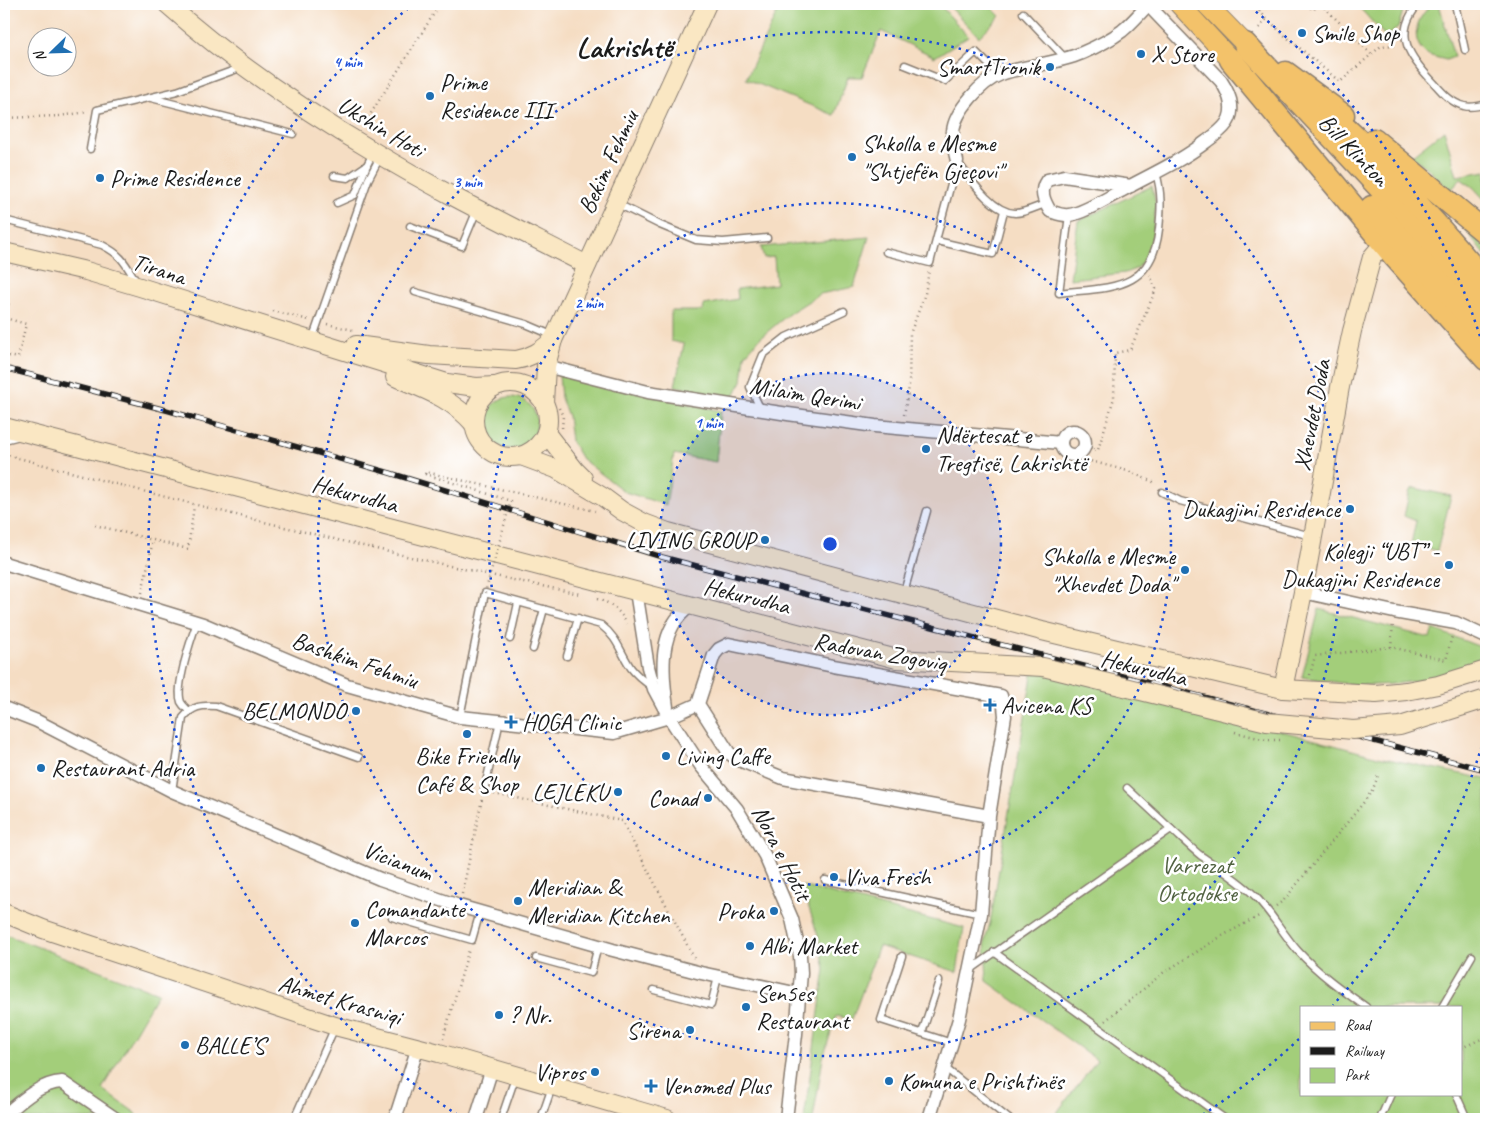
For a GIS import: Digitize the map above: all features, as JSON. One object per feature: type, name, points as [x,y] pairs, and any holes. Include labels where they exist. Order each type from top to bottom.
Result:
[{"type":"highway","points":[[1238,52],[1335,117],[1434,222],[1486,282]]},
{"type":"highway","points":[[1238,52],[1333,107],[1486,234]]},
{"type":"highway","points":[[1238,52],[1389,250],[1486,359]]},
{"type":"highway","name":"Bill Klinton","points":[[1238,52],[1407,217],[1486,308]]},
{"type":"highway","name":"Bill Klinton","points":[[1238,52],[1486,337]]},
{"type":"main road","name":"Ukshin Hoti","points":[[167,4],[244,66],[374,158],[587,265]]},
{"type":"main road","name":"Bekim Fehmiu","points":[[551,403],[546,366],[554,338],[707,4]]},
{"type":"main road","name":"Bill Klinton","points":[[1179,4],[1238,52]]},
{"type":"main road","name":"Bill Klinton","points":[[1206,4],[1238,52]]},
{"type":"main road","name":"Xhevdet Doda","points":[[1283,689],[1304,592],[1340,387],[1352,331],[1372,257],[1389,250]]},
{"type":"main road","name":"Tirana","points":[[4,252],[86,271],[447,383],[476,387],[501,385]]},
{"type":"main road","name":"Bekim Fehmiu","points":[[501,385],[536,360],[554,338]]},
{"type":"main road","points":[[307,339],[429,355],[516,360],[529,358],[540,352],[554,338]]},
{"type":"main road","name":"Tirana","points":[[307,339],[443,397],[464,413],[474,424]]},
{"type":"main road","points":[[474,424],[479,402],[486,393],[501,385],[519,384],[530,388],[551,403],[548,412],[549,423],[554,433],[532,451],[521,456]]},
{"type":"main road","name":"Hekurudha","points":[[474,424],[478,436],[485,447],[496,454],[508,457],[521,456],[556,469],[600,504],[622,511],[644,523],[668,532],[1042,631],[1283,689],[1376,694],[1406,692],[1438,685],[1486,670]]},
{"type":"main road","name":"Hekurudha","points":[[4,427],[897,659],[1043,667],[1267,722],[1353,730],[1400,726],[1486,699]]},
{"type":"main road","name":"Hekurudha","points":[[554,433],[574,470],[600,504]]},
{"type":"main road","name":"Ahmet Krasniqi","points":[[4,914],[43,929],[335,1026],[418,1047],[667,1119]]},
{"type":"street","points":[[957,161],[952,143],[957,116],[967,102],[982,87],[999,75],[1066,59],[1102,43],[1122,31],[1149,4],[1221,80],[1228,90],[1232,103],[1227,123],[1218,132],[1179,161],[1131,186],[1070,215],[1050,211],[1042,194],[1042,186],[1046,180],[1064,176],[1131,186]]},
{"type":"street","name":"Milaim Qerimi","points":[[546,366],[648,392],[761,410],[874,426],[1061,443]]},
{"type":"street","points":[[1073,431],[1081,434],[1084,438],[1081,451],[1068,454],[1064,452],[1061,443],[1064,434],[1073,431]]},
{"type":"street","name":"Bashkim Fehmiu","points":[[4,563],[197,622],[347,685],[460,717],[614,733],[669,717],[698,704]]},
{"type":"street","name":"Nora e Hotit","points":[[636,591],[648,667],[654,689],[669,717],[701,766],[737,809],[765,856],[792,919],[800,956],[799,994],[786,1119]]},
{"type":"street","points":[[1304,592],[1394,612],[1456,623],[1486,637]]},
{"type":"street","name":"Nora e Hotit","points":[[669,717],[663,659],[667,637],[682,611],[691,606]]},
{"type":"street","name":"Radovan Zogoviq","points":[[698,704],[714,655],[719,649],[729,644],[833,666],[1001,696],[1005,716],[989,816],[981,914],[970,970],[952,1043],[929,1119]]},
{"type":"street","points":[[698,704],[729,753],[739,760],[783,778],[989,816]]},
{"type":"street","name":"Vicianum","points":[[4,708],[37,721],[172,791],[380,879],[459,906],[598,946],[701,973],[799,994]]},
{"type":"street","points":[[395,1119],[418,1047]]},
{"type":"street","points":[[476,1119],[492,1068]]},
{"type":"street","points":[[4,1116],[43,1087],[54,1082],[62,1082],[116,1119]]},
{"type":"lane","points":[[1419,4],[1410,15],[1406,29],[1406,45],[1416,65],[1455,103],[1465,107],[1486,104]]},
{"type":"lane","points":[[1455,4],[1466,50]]},
{"type":"lane","points":[[1023,13],[1066,59]]},
{"type":"lane","points":[[905,65],[945,81],[976,52],[999,75]]},
{"type":"lane","points":[[90,149],[97,110],[185,88],[244,66]]},
{"type":"lane","points":[[150,98],[292,134]]},
{"type":"lane","points":[[334,176],[348,178],[374,158]]},
{"type":"lane","points":[[337,203],[355,195],[374,158]]},
{"type":"lane","points":[[307,339],[318,322],[374,158]]},
{"type":"lane","points":[[957,161],[992,204],[1004,211],[1023,212],[1046,204]]},
{"type":"lane","points":[[886,252],[930,263],[957,161]]},
{"type":"lane","points":[[1070,215],[1059,293],[1124,283],[1147,268],[1158,244],[1162,198],[1156,173]]},
{"type":"lane","points":[[615,203],[696,240],[723,242],[767,238]]},
{"type":"lane","points":[[410,226],[462,246],[477,209]]},
{"type":"lane","points":[[936,241],[993,254],[1004,211]]},
{"type":"lane","points":[[4,220],[102,245],[116,252],[125,262],[140,287]]},
{"type":"lane","points":[[415,292],[526,324],[554,338]]},
{"type":"lane","points":[[761,410],[750,387],[763,355],[786,337],[844,311]]},
{"type":"lane","points":[[4,440],[31,434]]},
{"type":"lane","points":[[1162,492],[1180,501],[1313,536]]},
{"type":"lane","points":[[904,595],[927,511]]},
{"type":"lane","points":[[460,717],[485,593],[601,625],[611,632],[632,669],[640,679],[654,689]]},
{"type":"lane","points":[[510,639],[518,603]]},
{"type":"lane","points":[[533,649],[544,609]]},
{"type":"lane","points":[[567,656],[578,618]]},
{"type":"lane","points":[[189,711],[182,704],[180,696],[188,651],[197,622]]},
{"type":"lane","points":[[172,791],[180,727],[183,718],[189,711],[204,705],[216,706],[359,757]]},
{"type":"lane","points":[[484,791],[500,721]]},
{"type":"lane","points":[[1126,788],[1198,853],[1239,882],[1269,911],[1282,932],[1299,952],[1326,978],[1365,1006]]},
{"type":"lane","points":[[970,970],[1171,829]]},
{"type":"lane","points":[[824,880],[981,914]]},
{"type":"lane","points":[[392,917],[472,940],[480,912]]},
{"type":"lane","points":[[536,958],[591,973],[598,946]]},
{"type":"lane","points":[[994,952],[1224,1119]]},
{"type":"lane","points":[[902,956],[881,1020],[952,1043]]},
{"type":"lane","points":[[1443,1006],[1472,956]]},
{"type":"lane","points":[[654,990],[711,1005],[718,977]]},
{"type":"lane","points":[[922,1033],[939,981]]},
{"type":"lane","points":[[294,1119],[335,1026]]},
{"type":"lane","points":[[944,1067],[1009,1119]]},
{"type":"lane","points":[[501,1119],[516,1075]]},
{"type":"lane","points":[[541,1119],[553,1086]]},
{"type":"lane","points":[[1380,1119],[1390,1096]]},
{"type":"lane","points":[[1457,1096],[1467,1119]]},
{"type":"path","points":[[359,132],[440,4]]},
{"type":"path","points":[[1252,4],[1307,56],[1340,82],[1381,46],[1406,45]]},
{"type":"path","points":[[1258,10],[1265,4]]},
{"type":"path","points":[[1307,4],[1313,10],[1320,4],[1371,54]]},
{"type":"path","points":[[1259,28],[1267,19]]},
{"type":"path","points":[[4,118],[59,116],[97,110]]},
{"type":"path","points":[[4,197],[6,198],[4,208]]},
{"type":"path","points":[[902,428],[909,387],[910,334],[925,294],[930,263]]},
{"type":"path","points":[[1081,451],[1098,450],[1114,398],[1115,353],[1130,350],[1156,289],[1147,268]]},
{"type":"path","points":[[4,355],[18,358],[26,324],[5,318],[9,302]]},
{"type":"path","points":[[271,310],[361,332]]},
{"type":"path","points":[[551,403],[563,416],[554,433]]},
{"type":"path","points":[[1081,451],[1090,461],[1128,471],[1153,482],[1162,492]]},
{"type":"path","points":[[4,454],[194,506],[587,596]]},
{"type":"path","points":[[485,593],[511,501],[425,474],[426,472],[600,504]]},
{"type":"path","points":[[95,525],[188,549],[194,506]]},
{"type":"path","points":[[140,604],[153,539]]},
{"type":"path","points":[[596,598],[613,606],[622,614],[627,624]]},
{"type":"path","points":[[1391,647],[1394,612]]},
{"type":"path","points":[[1307,691],[1315,656],[1391,647],[1446,660],[1456,623]]},
{"type":"path","points":[[1098,1027],[1162,973],[1222,936],[1269,911],[1284,900],[1364,802],[1373,789],[1379,772]]},
{"type":"path","points":[[459,906],[484,791],[622,820],[701,973]]},
{"type":"path","points":[[439,1053],[472,940]]},
{"type":"path","points":[[1462,1048],[1486,1037]]},
{"type":"green space","points":[[781,4],[939,4],[968,36],[935,57],[881,31],[862,77],[848,77],[834,115],[746,79]]},
{"type":"green space","points":[[947,4],[988,4],[1000,16],[979,37]]},
{"type":"green space","points":[[1405,4],[1398,28],[1386,37],[1357,5]]},
{"type":"green space","points":[[1433,4],[1439,4],[1454,57],[1446,60],[1424,52],[1417,40],[1417,26],[1423,14]]},
{"type":"green space","points":[[1444,130],[1457,176],[1486,171],[1486,201],[1473,187],[1461,179],[1450,191],[1426,167],[1411,156]]},
{"type":"green space","points":[[1152,186],[1156,205],[1151,248],[1138,268],[1125,273],[1070,279],[1078,221]]},
{"type":"green space","points":[[1462,225],[1486,248],[1486,256]]},
{"type":"green space","points":[[869,237],[854,287],[820,294],[790,313],[761,337],[745,355],[742,381],[732,399],[675,386],[684,344],[671,341],[671,311],[703,311],[704,305],[738,299],[737,289],[776,284],[774,257],[764,258],[761,247]]},
{"type":"green space","points":[[559,375],[721,411],[716,462],[674,454],[666,505],[625,492],[582,459],[571,441],[568,416],[561,398]]},
{"type":"green space","points":[[506,397],[516,397],[530,404],[537,418],[537,428],[530,442],[516,449],[506,449],[496,445],[489,438],[485,428],[485,418],[489,408],[496,401]]},
{"type":"green space","points":[[1414,488],[1451,496],[1437,551],[1411,544],[1416,521],[1404,516],[1410,490]]},
{"type":"green space","points":[[1319,609],[1430,638],[1433,629],[1486,649],[1486,661],[1426,679],[1394,684],[1363,685],[1302,677]]},
{"type":"green space","name":"Varrezat Ortodokse","points":[[1034,664],[1378,757],[1486,779],[1486,1119],[1052,1119],[1097,1060],[987,981],[985,941],[990,923]]},
{"type":"green space","points":[[802,886],[964,928],[957,972],[879,946],[852,1019],[836,1016],[823,1058],[813,1119],[804,1119],[825,969],[819,939]]},
{"type":"green space","points":[[4,934],[158,993],[102,1089],[137,1114],[135,1119],[4,1119]]},
{"type":"railway","points":[[4,368],[166,410],[390,473],[662,557],[1486,770]]},
{"type":"place","name":"Smile Shop","points":[[1302,33]]},
{"type":"place","name":"X Store","points":[[1141,54]]},
{"type":"place","name":"SmartTronik","points":[[1050,67]]},
{"type":"place","name":"Prime Residence III","points":[[430,96]]},
{"type":"place","name":"Shkolla e Mesme \"Shtjefën Gjeçovi\"","points":[[852,157]]},
{"type":"place","name":"Prime Residence","points":[[100,178]]},
{"type":"place","name":"Ndërtesat e Tregtisë, Lakrishtë","points":[[926,449]]},
{"type":"place","name":"Dukagjini Residence","points":[[1350,509]]},
{"type":"place","name":"LIVING GROUP","points":[[765,540]]},
{"type":"place","name":"Kolegji “UBT” - Dukagjini Residence","points":[[1449,565]]},
{"type":"place","name":"Shkolla e Mesme \"Xhevdet Doda\"","points":[[1185,570]]},
{"type":"place","name":"Avicena KS","points":[[990,705]]},
{"type":"place","name":"BELMONDO","points":[[356,711]]},
{"type":"place","name":"HOGA Clinic","points":[[511,722]]},
{"type":"place","name":"Bike Friendly Café & Shop","points":[[467,734]]},
{"type":"place","name":"Living Caffe","points":[[666,756]]},
{"type":"place","name":"Restaurant Adria","points":[[41,768]]},
{"type":"place","name":"LEJLEKU","points":[[618,792]]},
{"type":"place","name":"Conad","points":[[708,798]]},
{"type":"place","name":"Viva Fresh","points":[[834,877]]},
{"type":"place","name":"Meridian & Meridian Kitchen","points":[[518,901]]},
{"type":"place","name":"Proka","points":[[774,911]]},
{"type":"place","name":"Comandante Marcos","points":[[355,923]]},
{"type":"place","name":"Albi Market","points":[[750,946]]},
{"type":"place","name":"Sen5es Restaurant","points":[[746,1007]]},
{"type":"place","name":"? Nr.","points":[[499,1015]]},
{"type":"place","name":"Sirena","points":[[690,1030]]},
{"type":"place","name":"BALLE’S","points":[[185,1045]]},
{"type":"place","name":"Vipros","points":[[595,1072]]},
{"type":"place","name":"Komuna e Prishtinës","points":[[889,1081]]},
{"type":"place","name":"Venomed Plus","points":[[651,1086]]},
{"type":"district","name":"Lakrishtë","points":[[624,47]]}]
